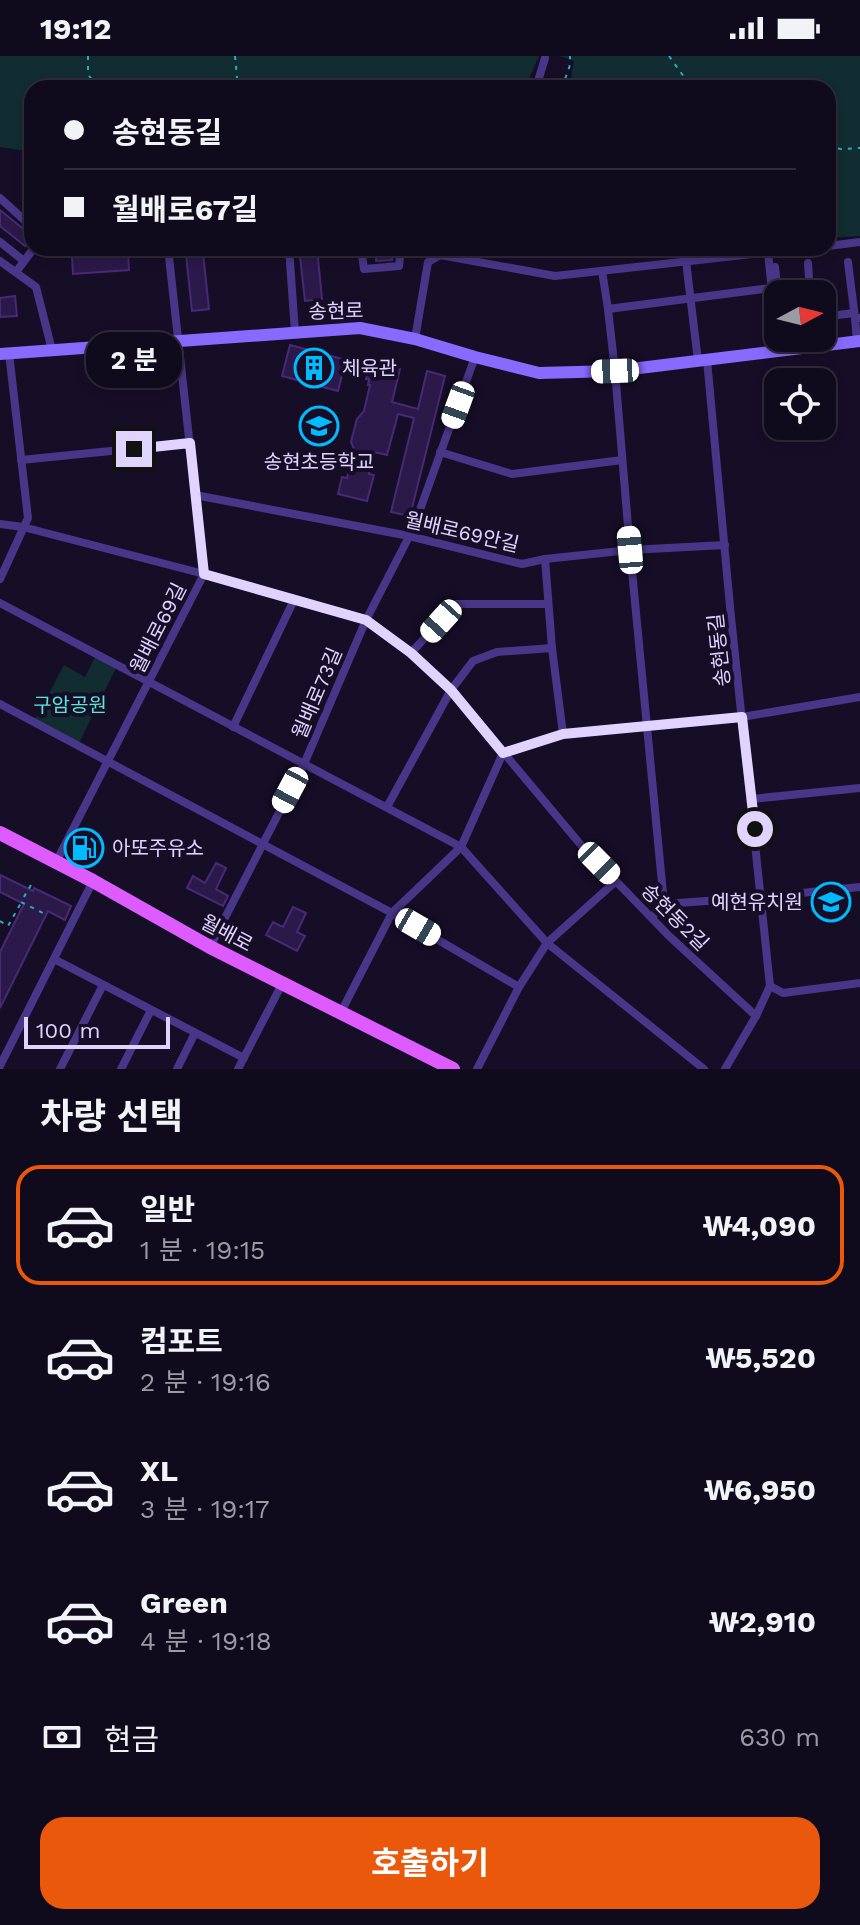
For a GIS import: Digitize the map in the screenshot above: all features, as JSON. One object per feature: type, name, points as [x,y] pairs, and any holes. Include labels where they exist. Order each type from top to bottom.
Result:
[{"type":"main road","name":"송현로","points":[[4,353],[360,328],[415,339],[539,373],[615,371],[770,352]]},
{"type":"main road","name":"송현로","points":[[836,342],[858,342]]},
{"type":"main road","name":"월배로","points":[[0,833],[210,947],[443,1067]]},
{"type":"street","points":[[538,80],[545,58]]},
{"type":"street","points":[[0,198],[24,220]]},
{"type":"street","points":[[0,242],[24,261]]},
{"type":"street","points":[[836,245],[860,242]]},
{"type":"street","points":[[16,272],[28,256]]},
{"type":"street","name":"월배로69길","points":[[56,862],[204,574],[169,256]]},
{"type":"street","points":[[290,256],[295,332]]},
{"type":"street","points":[[362,256],[364,269],[399,266],[400,256]]},
{"type":"street","points":[[415,339],[429,256]]},
{"type":"street","points":[[428,262],[438,256]]},
{"type":"street","points":[[445,256],[555,276],[732,256]]},
{"type":"street","points":[[769,256],[773,280]]},
{"type":"street","points":[[0,261],[36,287],[52,350]]},
{"type":"street","name":"송현동길","points":[[686,261],[703,360],[725,545],[770,986]]},
{"type":"street","points":[[848,262],[858,342]]},
{"type":"street","points":[[808,263],[809,280]]},
{"type":"street","points":[[775,267],[775,280]]},
{"type":"street","points":[[602,271],[615,371],[664,904]]},
{"type":"street","points":[[608,309],[764,292]]},
{"type":"street","points":[[836,317],[856,316]]},
{"type":"street","points":[[0,579],[28,518],[4,353]]},
{"type":"street","name":"월배로73길","points":[[210,947],[304,764],[366,620],[409,536],[475,357]]},
{"type":"street","points":[[21,460],[190,443]]},
{"type":"street","points":[[440,452],[512,474],[622,460]]},
{"type":"street","name":"월배로69안길","points":[[195,495],[409,536],[522,564],[630,550],[725,545]]},
{"type":"street","points":[[0,524],[23,527],[204,574],[366,620]]},
{"type":"street","points":[[545,559],[563,734]]},
{"type":"street","points":[[233,727],[294,600]]},
{"type":"street","points":[[0,603],[461,847],[547,943],[704,1069]]},
{"type":"street","points":[[411,653],[456,604],[548,604]]},
{"type":"street","name":"송현동2길","points":[[366,620],[411,653],[451,690],[581,845],[669,936],[756,1016]]},
{"type":"street","points":[[387,807],[451,690],[473,661],[497,652],[552,648]]},
{"type":"street","points":[[341,1012],[392,913],[461,847],[503,753],[563,734],[742,717],[860,697]]},
{"type":"street","points":[[0,704],[392,913],[519,987]]},
{"type":"street","points":[[751,799],[860,788]]},
{"type":"street","points":[[0,1066],[93,881]]},
{"type":"street","points":[[477,1069],[519,987],[547,943],[616,881]]},
{"type":"street","points":[[652,917],[664,904],[860,887]]},
{"type":"street","points":[[54,959],[244,1058]]},
{"type":"street","points":[[725,1069],[770,986],[783,993],[860,983]]},
{"type":"street","points":[[238,1069],[282,984]]},
{"type":"street","points":[[60,1069],[103,985]]},
{"type":"street","points":[[121,1069],[151,1010]]},
{"type":"street","points":[[177,1069],[195,1033]]},
{"type":"path","points":[[88,56],[88,74],[92,80]]},
{"type":"path","points":[[235,56],[237,80]]},
{"type":"path","points":[[565,80],[570,56]]},
{"type":"path","points":[[669,56],[686,80]]},
{"type":"path","points":[[836,148],[860,148]]},
{"type":"path","points":[[0,921],[8,926],[31,885]]},
{"type":"path","points":[[21,902],[47,915]]},
{"type":"green space","points":[[0,56],[539,56],[528,80],[24,80],[24,151],[0,147]]},
{"type":"green space","points":[[559,56],[860,56],[860,236],[836,238],[836,80],[570,80],[574,61]]},
{"type":"green space","name":"구암공원","points":[[96,655],[117,666],[78,745],[34,721],[64,665],[85,677]]},
{"type":"building","points":[[0,210],[24,230],[24,245],[0,226]]},
{"type":"building","points":[[128,256],[129,270],[73,274],[72,257]]},
{"type":"building","points":[[186,256],[203,256],[209,309],[192,311]]},
{"type":"building","points":[[300,256],[318,256],[322,299],[305,301]]},
{"type":"building","points":[[376,256],[392,256],[392,260],[376,261]]},
{"type":"building","points":[[15,296],[17,316],[0,317],[0,298]]},
{"type":"building","name":"체육관","points":[[290,345],[346,360],[338,391],[282,376]]},
{"type":"building","points":[[371,362],[400,369],[392,402],[418,409],[427,371],[445,376],[410,516],[391,512],[414,418],[398,414],[387,455],[374,452],[369,474],[374,475],[367,501],[338,494],[342,477],[347,478],[357,419],[364,411],[370,385],[369,379],[366,379]]},
{"type":"building","points":[[216,863],[226,868],[216,889],[228,896],[223,906],[187,888],[193,876],[205,883]]},
{"type":"building","points":[[0,875],[71,906],[65,920],[48,911],[0,1008],[0,952],[24,904],[0,892]]},
{"type":"building","points":[[293,907],[306,913],[297,932],[305,936],[297,951],[266,935],[273,922],[283,927]]},
{"type":"place","name":"체육관","points":[[314,368]]},
{"type":"place","name":"송현초등학교","points":[[319,426]]},
{"type":"place","name":"아또주유소","points":[[84,848]]},
{"type":"place","name":"예현유치원","points":[[831,902]]},
{"type":"route","points":[[134,449],[190,443],[204,574],[366,620],[411,653],[451,690],[503,753],[563,734],[742,717],[755,829]]}]
